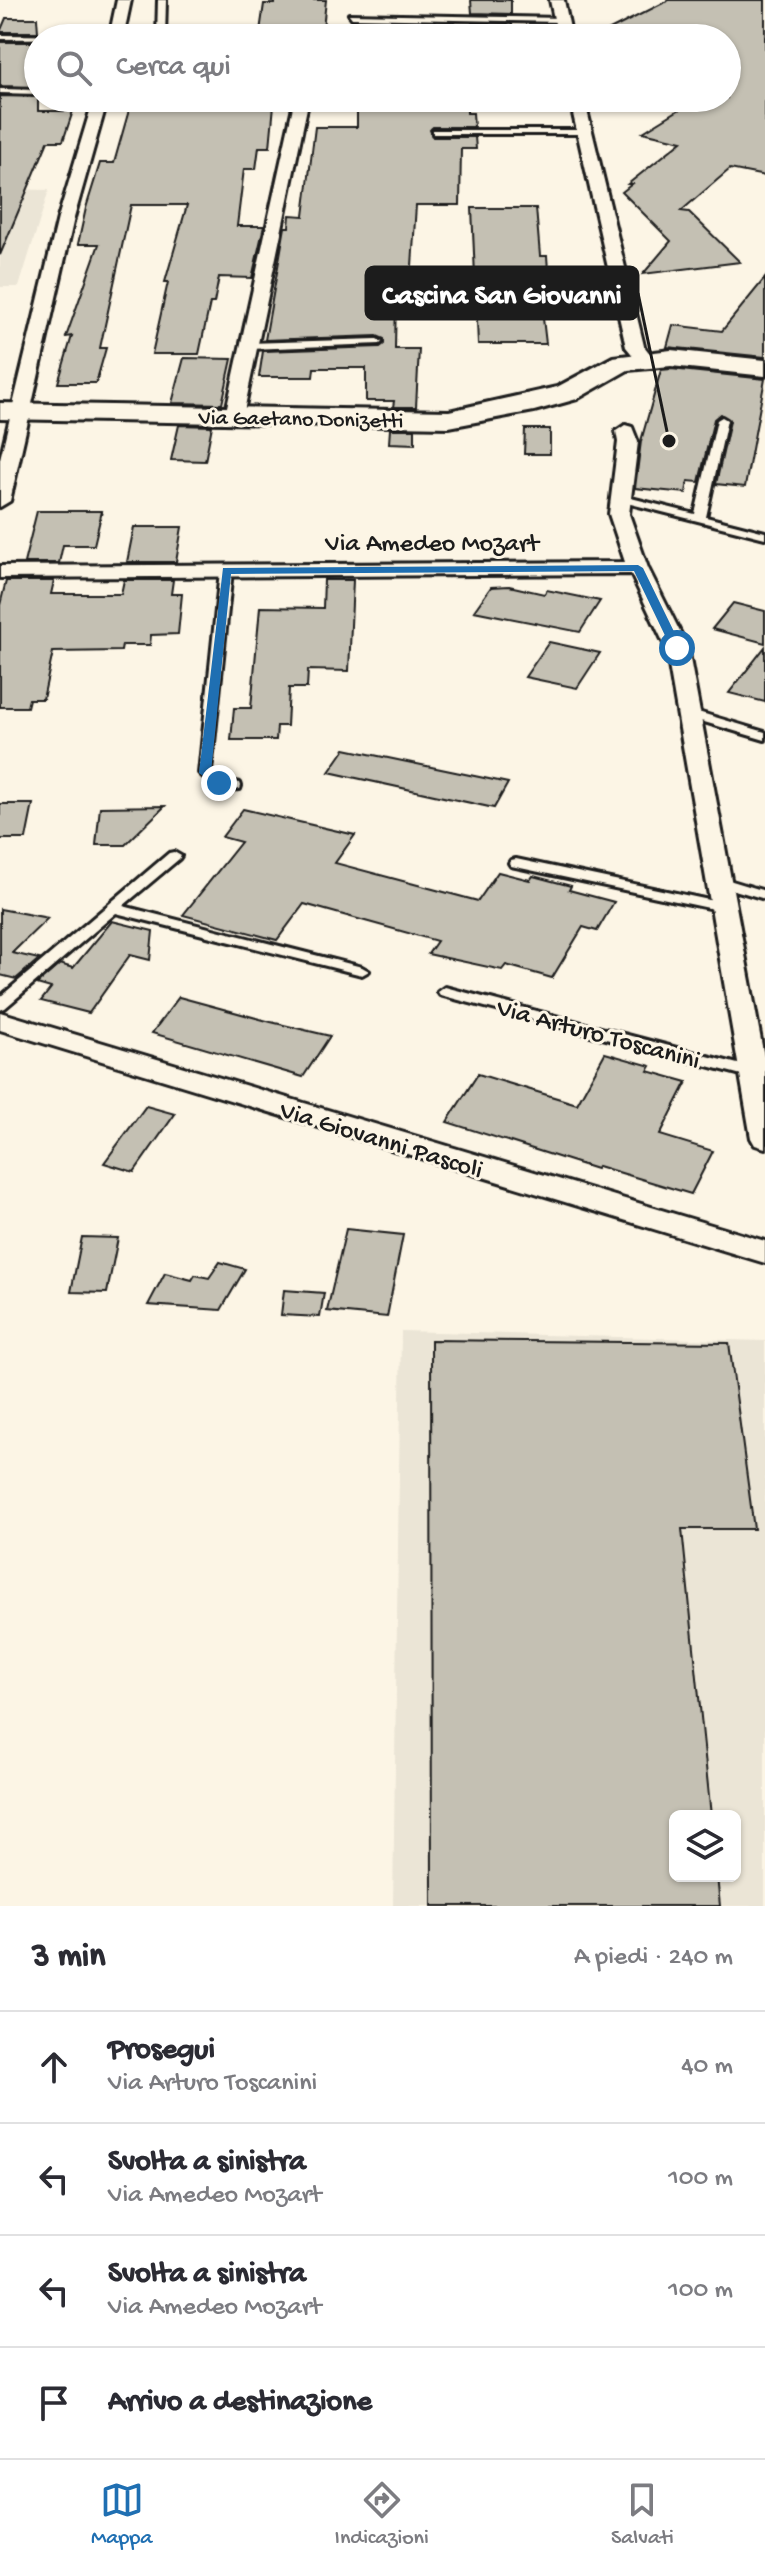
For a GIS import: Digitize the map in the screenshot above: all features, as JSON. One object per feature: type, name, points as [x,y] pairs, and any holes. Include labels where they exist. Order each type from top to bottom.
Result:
[{"type":"street","points":[[119,24],[124,0]]},
{"type":"street","points":[[557,0],[562,24]]},
{"type":"street","points":[[0,501],[11,411],[97,112]]},
{"type":"street","points":[[234,416],[299,112]]},
{"type":"street","points":[[580,112],[635,347],[646,360],[671,358],[765,368]]},
{"type":"street","name":"Via Gaetano Donizetti","points":[[11,411],[449,419],[534,403],[567,393],[622,363],[646,360]]},
{"type":"street","points":[[625,431],[628,442],[619,514],[638,568],[677,648],[765,1138]]},
{"type":"street","name":"Via Amedeo Mozart","points":[[0,572],[638,568]]},
{"type":"street","name":"Via Giovanni Pascoli","points":[[0,1021],[765,1252]]},
{"type":"lane","points":[[161,24],[162,0]]},
{"type":"lane","points":[[352,16],[561,20]]},
{"type":"lane","points":[[0,37],[24,37]]},
{"type":"lane","points":[[0,91],[24,92]]},
{"type":"lane","points":[[436,132],[584,132]]},
{"type":"lane","points":[[249,346],[377,342]]},
{"type":"lane","points":[[700,518],[722,420]]},
{"type":"lane","points":[[619,498],[765,535]]},
{"type":"lane","points":[[226,571],[205,773],[219,783],[235,786]]},
{"type":"lane","points":[[688,713],[765,736]]},
{"type":"lane","points":[[0,1005],[174,856]]},
{"type":"lane","points":[[516,863],[723,907]]},
{"type":"lane","points":[[719,881],[765,895]]},
{"type":"lane","points":[[113,908],[362,971]]},
{"type":"lane","name":"Via Arturo Toscanini","points":[[445,992],[753,1073]]},
{"type":"shaded area","points":[[0,189],[49,190],[19,287],[0,287]]},
{"type":"shaded area","points":[[401,1331],[765,1341],[765,1906],[393,1906]]},
{"type":"building","points":[[275,0],[326,0],[323,24],[261,24],[264,4],[275,4]]},
{"type":"building","points":[[471,0],[511,0],[511,14],[472,13]]},
{"type":"building","points":[[669,0],[765,0],[765,176],[730,169],[681,211],[689,212],[740,262],[643,274],[671,241],[622,192],[682,141],[643,132],[675,112],[741,112],[741,24],[622,24]]},
{"type":"building","points":[[6,18],[37,18],[37,24],[24,24],[24,32],[0,32]]},
{"type":"building","points":[[0,42],[24,42],[24,87],[0,86]]},
{"type":"building","points":[[0,96],[24,97],[24,112],[73,112],[63,141],[48,141],[0,255]]},
{"type":"building","points":[[128,112],[273,112],[270,147],[259,147],[256,169],[244,169],[237,226],[264,226],[252,278],[219,277],[199,354],[152,354],[168,282],[165,282],[187,205],[131,205],[100,348],[106,348],[96,383],[58,383],[72,336],[66,337],[99,244],[78,244],[86,208],[100,163],[114,163]]},
{"type":"building","points":[[357,112],[473,113],[474,127],[433,127],[430,130],[433,137],[475,137],[476,149],[461,149],[460,205],[416,205],[410,296],[396,296],[395,349],[419,349],[416,407],[393,407],[394,401],[366,401],[366,368],[314,368],[313,377],[259,377],[263,351],[380,347],[384,344],[384,339],[377,336],[265,340],[285,227],[289,227],[290,215],[304,216],[315,127],[357,127]]},
{"type":"building","points":[[472,208],[536,208],[540,256],[547,256],[549,284],[539,284],[546,344],[478,344]]},
{"type":"building","points":[[765,278],[765,357],[667,347],[673,325],[722,331]]},
{"type":"building","points":[[184,358],[232,359],[222,404],[172,403]]},
{"type":"building","points":[[661,370],[765,379],[745,487],[716,484],[730,421],[720,414],[714,419],[699,482],[688,481],[686,493],[635,488],[641,441]]},
{"type":"building","points":[[179,425],[212,426],[205,461],[171,460]]},
{"type":"building","points":[[390,429],[415,429],[415,444],[389,443]]},
{"type":"building","points":[[525,429],[550,429],[550,454],[524,454]]},
{"type":"building","points":[[37,511],[102,511],[94,545],[63,545],[59,563],[24,563]]},
{"type":"building","points":[[134,527],[182,527],[176,562],[127,562]]},
{"type":"building","points":[[124,580],[173,580],[171,594],[182,594],[178,634],[151,635],[150,645],[122,645],[121,651],[53,652],[43,699],[29,699],[27,707],[0,707],[0,605],[6,581],[54,581],[51,594],[121,594]]},
{"type":"building","points":[[324,580],[353,580],[349,671],[308,670],[307,688],[289,688],[287,726],[277,726],[276,740],[231,740],[234,708],[251,708],[260,607],[323,608]]},
{"type":"building","points":[[509,586],[600,601],[580,632],[474,611],[491,587]]},
{"type":"building","points":[[733,603],[765,611],[765,643],[712,629]]},
{"type":"building","points":[[549,642],[600,653],[577,688],[525,677]]},
{"type":"building","points":[[765,647],[765,702],[729,693]]},
{"type":"building","points":[[345,749],[508,783],[494,808],[329,772]]},
{"type":"building","points":[[0,804],[33,804],[26,839],[0,839]]},
{"type":"building","points":[[165,806],[125,845],[96,845],[100,807]]},
{"type":"building","points":[[243,809],[355,835],[335,863],[478,901],[498,872],[530,880],[533,876],[614,902],[597,931],[583,927],[552,978],[506,965],[502,970],[428,954],[437,941],[304,904],[277,940],[183,915],[241,842],[222,837]]},
{"type":"building","points":[[0,909],[48,918],[12,953],[39,959],[16,979],[0,975]]},
{"type":"building","points":[[112,921],[153,931],[150,960],[130,955],[89,1013],[41,1001],[51,988],[37,984],[60,964],[73,968]]},
{"type":"building","points":[[179,997],[330,1036],[303,1077],[152,1033]]},
{"type":"building","points":[[605,1053],[651,1066],[648,1071],[687,1082],[660,1135],[713,1151],[691,1194],[598,1166],[596,1169],[447,1122],[478,1074],[577,1104]]},
{"type":"building","points":[[146,1106],[175,1114],[134,1172],[104,1163]]},
{"type":"building","points":[[346,1229],[403,1235],[387,1317],[327,1311]]},
{"type":"building","points":[[82,1237],[118,1238],[107,1293],[71,1292]]},
{"type":"building","points":[[220,1262],[245,1269],[221,1310],[148,1305],[165,1273],[192,1280],[195,1275],[209,1278]]},
{"type":"building","points":[[284,1290],[324,1293],[320,1317],[281,1315]]},
{"type":"building","points":[[431,1340],[729,1343],[754,1529],[682,1529],[710,1810],[669,1810],[669,1882],[718,1882],[720,1906],[432,1906]]},
{"type":"place","name":"Cascina San Giovanni","points":[[669,441]]},
{"type":"route","points":[[219,783],[205,773],[226,571],[638,568],[677,648]]}]
